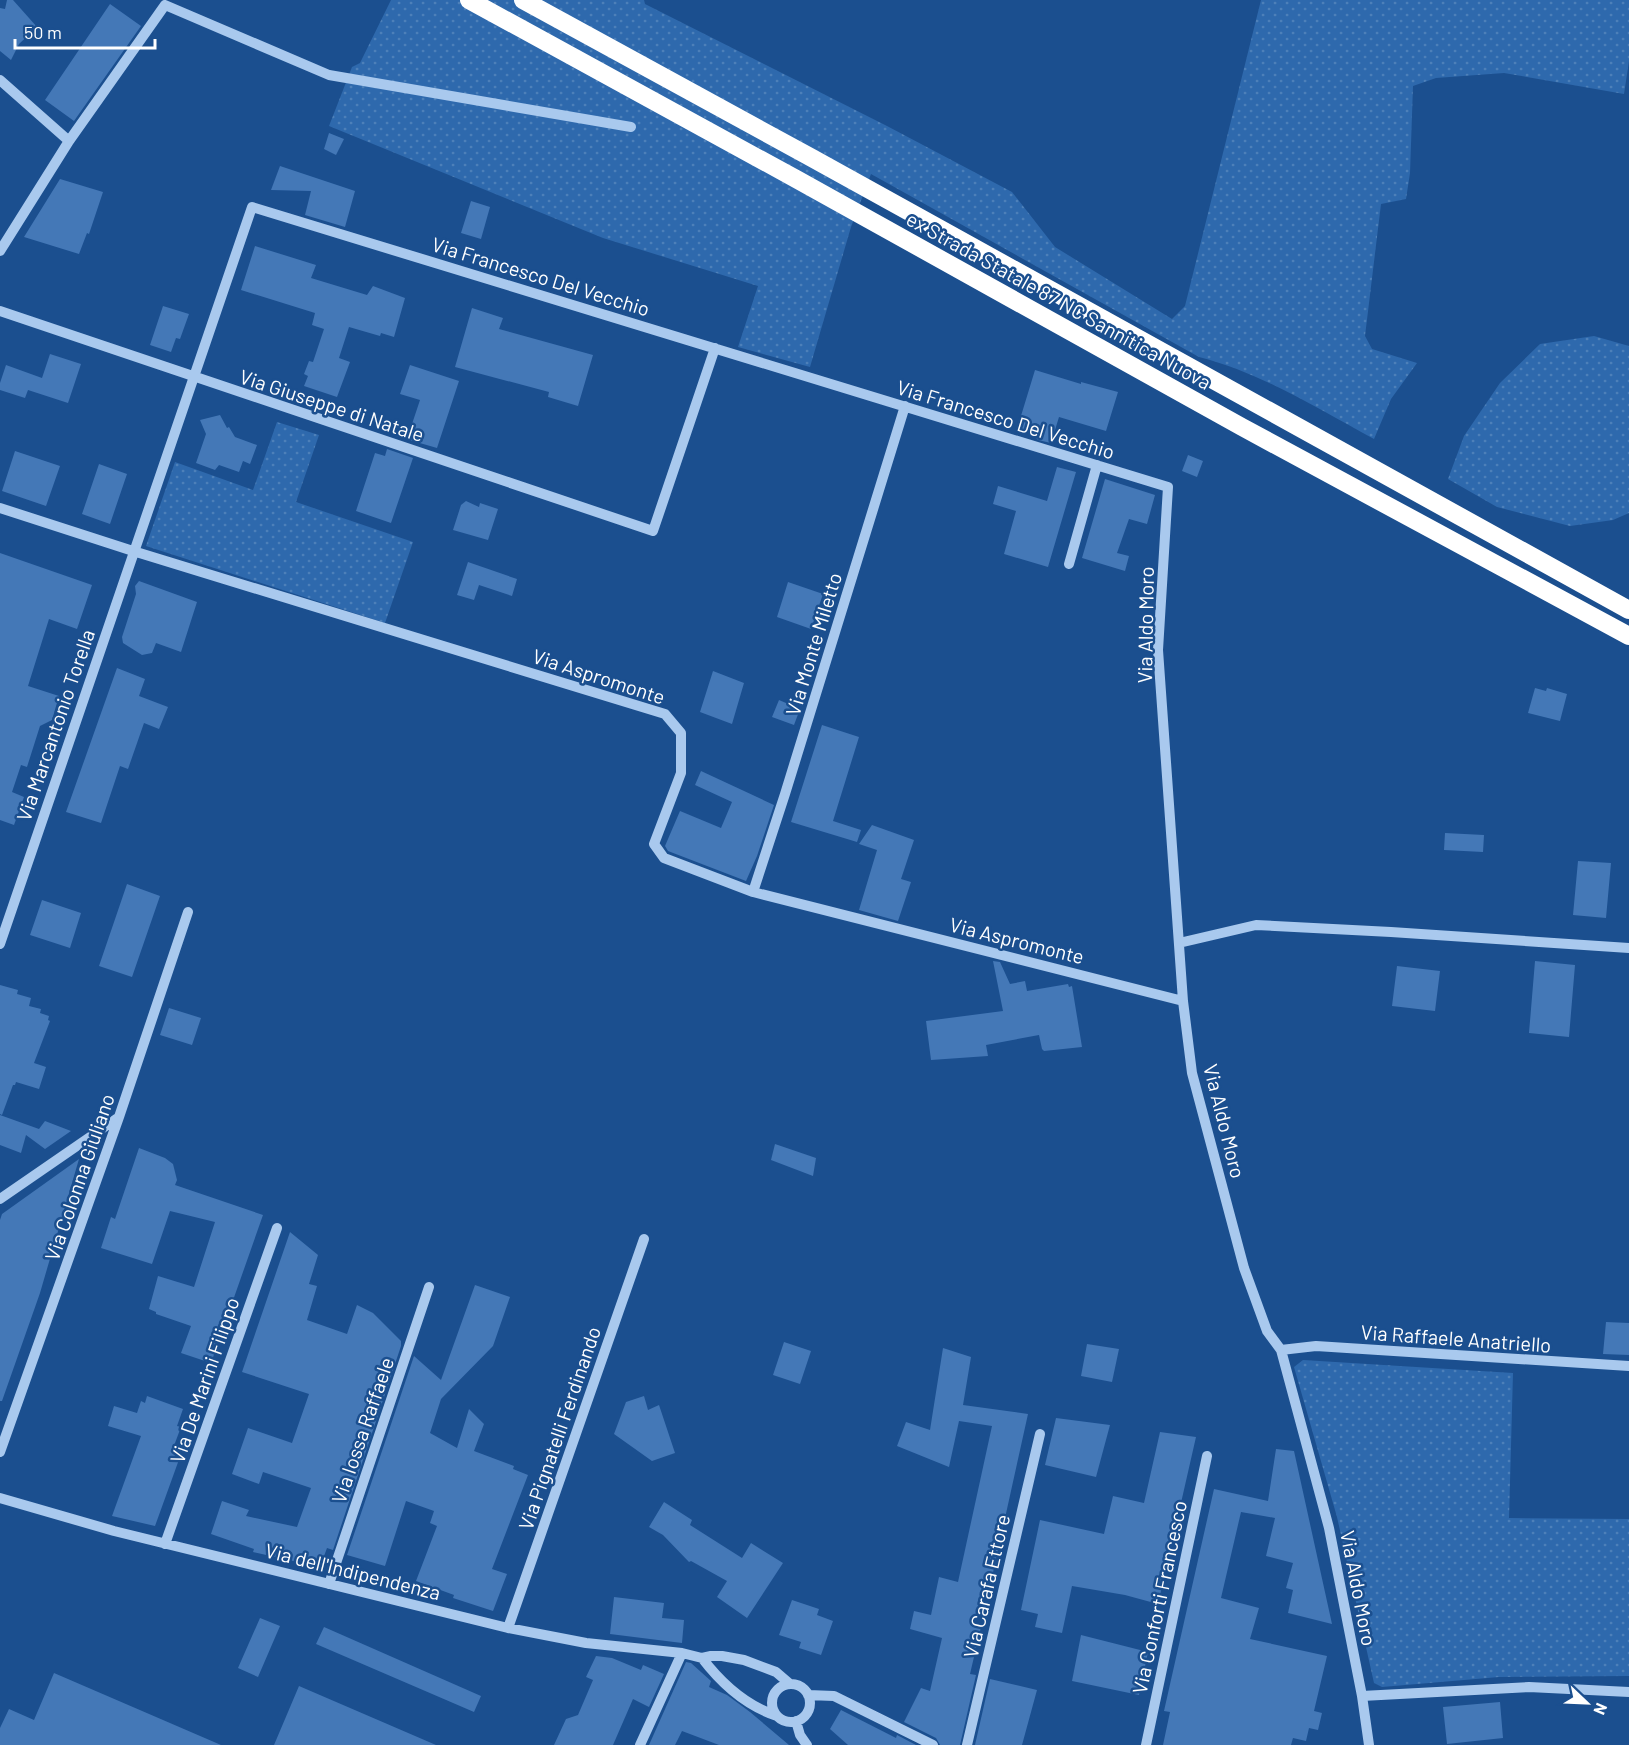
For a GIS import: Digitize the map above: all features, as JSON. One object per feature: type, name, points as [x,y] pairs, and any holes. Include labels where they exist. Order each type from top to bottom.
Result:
[{"type":"highway","name":"ex Strada Statale 87 NC Sannitica Nuova","points":[[469,0],[1242,427],[1629,636]]},
{"type":"highway","name":"ex Strada Statale 87 NC Sannitica Nuova","points":[[523,0],[1629,610]]},
{"type":"street","points":[[0,250],[69,141],[165,5],[329,75],[631,127]]},
{"type":"street","points":[[0,80],[69,141]]},
{"type":"street","name":"Via Francesco Del Vecchio","points":[[133,551],[252,207],[1168,487]]},
{"type":"street","name":"Via Giuseppe di Natale","points":[[0,311],[193,378],[653,531],[715,348]]},
{"type":"street","name":"Via Monte Miletto","points":[[753,892],[789,783],[905,406]]},
{"type":"street","points":[[1069,564],[1097,465]]},
{"type":"street","name":"Via Aldo Moro","points":[[1168,487],[1158,650],[1183,1001],[1192,1073],[1244,1268],[1267,1331],[1281,1350],[1329,1528],[1362,1696],[1369,1745]]},
{"type":"street","points":[[0,508],[133,551]]},
{"type":"street","name":"Via Aspromonte","points":[[133,551],[665,714],[681,733],[681,773],[654,844],[664,858],[753,892],[1183,1001]]},
{"type":"street","name":"Via Marcantonio Torella","points":[[0,944],[133,551]]},
{"type":"street","name":"Via Colonna Giuliano","points":[[0,1452],[120,1117],[188,912]]},
{"type":"street","points":[[1179,943],[1256,925],[1629,948]]},
{"type":"street","points":[[0,1199],[120,1117]]},
{"type":"street","name":"Via De Marini Filippo","points":[[165,1544],[277,1228]]},
{"type":"street","name":"Via Pignatelli Ferdinando","points":[[508,1628],[644,1239]]},
{"type":"street","name":"Via Iossa Raffaele","points":[[329,1584],[429,1287]]},
{"type":"street","name":"Via Raffaele Anatriello","points":[[1281,1350],[1316,1346],[1629,1366]]},
{"type":"street","name":"Via Carafa Ettore","points":[[967,1745],[1040,1434]]},
{"type":"street","name":"Via Conforti Francesco","points":[[1146,1745],[1207,1456]]},
{"type":"street","name":"Via dell'Indipendenza","points":[[0,1498],[114,1531],[508,1628],[586,1643],[682,1653],[702,1658],[722,1656],[744,1660],[776,1672],[790,1684],[802,1687],[808,1695],[834,1696],[933,1745]]},
{"type":"street","points":[[640,1745],[682,1653]]},
{"type":"street","points":[[702,1658],[715,1675],[729,1687],[763,1711],[788,1722],[805,1716],[810,1704],[808,1695]]},
{"type":"street","points":[[777,1716],[772,1705],[774,1693],[784,1685],[790,1684]]},
{"type":"street","points":[[1362,1696],[1529,1687],[1629,1692]]},
{"type":"street","points":[[796,1721],[802,1743]]},
{"type":"shaded area","points":[[391,0],[644,0],[645,4],[1012,192],[1055,247],[1172,319],[1185,306],[1261,0],[1629,0],[1629,61],[1624,94],[1504,73],[1436,78],[1413,86],[1410,173],[1406,199],[1381,204],[1365,336],[1372,349],[1417,363],[1391,399],[1374,439],[1267,382],[1199,357],[871,174],[851,227],[810,367],[738,347],[758,286],[603,238],[329,126],[352,67],[360,63]]},
{"type":"shaded area","points":[[1594,336],[1629,346],[1629,513],[1613,520],[1570,526],[1497,507],[1448,479],[1464,436],[1500,383],[1540,344]]},
{"type":"shaded area","points":[[277,422],[319,435],[296,502],[413,542],[385,623],[146,546],[175,462],[253,490]]},
{"type":"shaded area","points":[[1303,1360],[1513,1373],[1509,1518],[1629,1519],[1629,1676],[1499,1677],[1382,1687],[1374,1683],[1337,1517],[1294,1367]]},
{"type":"building","points":[[7,0],[13,0],[37,27],[19,44],[11,60],[0,51],[0,8],[5,9]]},
{"type":"building","points":[[110,4],[141,26],[74,121],[45,100]]},
{"type":"building","points":[[329,133],[344,139],[336,155],[324,149]]},
{"type":"building","points":[[280,166],[355,191],[345,227],[305,215],[311,191],[271,190]]},
{"type":"building","points":[[60,179],[103,192],[89,234],[87,233],[79,254],[24,237]]},
{"type":"building","points":[[471,201],[490,207],[481,239],[461,233]]},
{"type":"building","points":[[255,246],[316,265],[311,278],[367,295],[373,286],[405,298],[394,337],[381,333],[380,336],[349,327],[339,358],[350,362],[337,397],[304,386],[308,376],[304,374],[309,361],[313,362],[324,329],[312,325],[315,313],[241,290]]},
{"type":"building","points":[[163,306],[189,314],[180,339],[176,338],[171,352],[150,345]]},
{"type":"building","points":[[472,308],[503,318],[499,329],[593,355],[578,406],[548,397],[549,392],[455,367]]},
{"type":"building","points":[[50,354],[81,364],[68,403],[28,390],[25,398],[0,390],[6,365],[42,378]]},
{"type":"building","points":[[410,365],[459,381],[437,448],[392,435],[394,431],[408,436],[420,400],[400,394]]},
{"type":"building","points":[[1035,370],[1118,392],[1106,431],[1059,417],[1051,443],[1038,440],[1033,434],[1017,429]]},
{"type":"building","points":[[220,415],[235,437],[257,445],[250,464],[243,461],[239,472],[219,465],[215,470],[196,463],[206,434],[200,420]]},
{"type":"building","points":[[387,449],[413,458],[391,523],[356,511],[375,453],[385,456]]},
{"type":"building","points":[[15,451],[60,466],[46,506],[2,491]]},
{"type":"building","points":[[1188,455],[1203,461],[1197,477],[1182,471]]},
{"type":"building","points":[[99,464],[127,474],[110,524],[82,514]]},
{"type":"building","points":[[1057,467],[1076,472],[1048,567],[1004,554],[1016,511],[993,504],[998,486],[1047,501]]},
{"type":"building","points":[[1105,479],[1155,495],[1147,524],[1129,519],[1117,553],[1129,556],[1125,571],[1082,558]]},
{"type":"building","points":[[466,501],[479,507],[480,503],[498,509],[488,540],[453,530],[461,505]]},
{"type":"building","points":[[0,553],[92,585],[77,629],[49,619],[28,686],[59,696],[52,720],[40,726],[27,767],[21,765],[12,792],[24,797],[14,825],[0,820]]},
{"type":"building","points":[[468,562],[517,579],[512,596],[479,585],[474,600],[457,595]]},
{"type":"building","points":[[139,581],[197,602],[181,652],[156,643],[152,653],[142,655],[123,643],[122,637],[136,594],[135,586]]},
{"type":"building","points":[[788,582],[823,594],[811,629],[777,617]]},
{"type":"building","points":[[117,668],[145,679],[139,696],[168,707],[159,729],[144,723],[128,769],[120,766],[101,823],[66,812]]},
{"type":"building","points":[[713,671],[744,683],[732,724],[700,712]]},
{"type":"building","points":[[1535,688],[1546,691],[1547,688],[1567,694],[1560,721],[1528,713]]},
{"type":"building","points":[[779,700],[800,709],[794,725],[772,717]]},
{"type":"building","points":[[822,725],[859,737],[833,821],[861,830],[857,842],[791,822]]},
{"type":"building","points":[[701,771],[774,805],[746,881],[668,851],[665,846],[680,811],[721,828],[732,802],[695,785]]},
{"type":"building","points":[[872,825],[914,840],[901,879],[911,882],[898,921],[859,910],[877,850],[859,844]]},
{"type":"building","points":[[1445,833],[1484,835],[1483,852],[1444,850]]},
{"type":"building","points":[[1578,861],[1611,863],[1606,918],[1573,915]]},
{"type":"building","points":[[127,884],[160,896],[132,977],[99,966]]},
{"type":"building","points":[[42,900],[81,913],[70,948],[30,935]]},
{"type":"building","points":[[993,961],[1000,962],[1010,984],[1025,981],[1027,991],[1068,984],[1069,987],[1072,986],[1082,1047],[1044,1051],[1039,1035],[986,1045],[988,1056],[931,1060],[926,1021],[1003,1011]]},
{"type":"building","points":[[1535,961],[1575,965],[1569,1037],[1529,1033]]},
{"type":"building","points":[[1397,966],[1440,971],[1435,1011],[1392,1006]]},
{"type":"building","points":[[0,985],[18,990],[17,994],[31,998],[29,1006],[41,1009],[40,1013],[49,1016],[50,1021],[34,1063],[46,1067],[39,1089],[16,1082],[2,1115],[0,1114]]},
{"type":"building","points":[[169,1008],[201,1018],[192,1045],[160,1035]]},
{"type":"building","points":[[0,1115],[39,1129],[45,1121],[71,1131],[45,1149],[26,1135],[21,1153],[0,1145]]},
{"type":"building","points":[[775,1144],[816,1158],[813,1176],[771,1160]]},
{"type":"building","points":[[139,1148],[165,1158],[173,1164],[177,1180],[175,1185],[263,1215],[211,1363],[181,1353],[191,1326],[156,1314],[149,1309],[158,1276],[194,1287],[215,1222],[170,1211],[152,1264],[101,1248],[111,1217],[115,1219]]},
{"type":"building","points":[[79,1159],[40,1293],[2,1401],[0,1401],[0,1220],[2,1214]]},
{"type":"building","points":[[290,1232],[318,1255],[309,1284],[317,1286],[307,1320],[347,1334],[357,1305],[373,1313],[401,1341],[333,1550],[327,1548],[320,1567],[253,1552],[254,1549],[211,1534],[222,1501],[249,1510],[246,1516],[297,1527],[311,1488],[263,1472],[259,1484],[232,1474],[248,1428],[292,1443],[309,1394],[242,1372]]},
{"type":"building","points":[[475,1285],[510,1297],[493,1346],[441,1399],[430,1433],[457,1448],[469,1409],[484,1424],[474,1451],[514,1466],[513,1469],[528,1475],[492,1569],[507,1574],[493,1611],[453,1598],[454,1595],[416,1581],[437,1526],[430,1523],[434,1511],[406,1501],[385,1566],[347,1555],[414,1356],[441,1380]]},
{"type":"building","points":[[1606,1322],[1629,1323],[1629,1355],[1603,1354]]},
{"type":"building","points":[[784,1342],[811,1351],[800,1384],[773,1375]]},
{"type":"building","points":[[1087,1344],[1119,1349],[1112,1382],[1081,1376]]},
{"type":"building","points":[[943,1348],[971,1357],[963,1405],[1028,1414],[992,1577],[985,1575],[974,1626],[981,1627],[970,1674],[976,1675],[960,1745],[940,1745],[936,1738],[904,1722],[921,1688],[930,1691],[942,1638],[910,1629],[914,1611],[931,1615],[939,1577],[958,1582],[992,1426],[959,1421],[949,1467],[897,1446],[906,1422],[930,1430]]},
{"type":"building","points":[[147,1396],[183,1409],[177,1426],[181,1427],[172,1451],[181,1454],[155,1526],[112,1516],[141,1436],[108,1426],[114,1406],[137,1413],[141,1401],[145,1403]]},
{"type":"building","points":[[644,1396],[648,1410],[659,1405],[675,1453],[652,1461],[614,1434],[626,1402]]},
{"type":"building","points":[[1056,1418],[1110,1425],[1096,1477],[1045,1465]]},
{"type":"building","points":[[1160,1432],[1196,1437],[1158,1604],[1125,1595],[1072,1586],[1062,1633],[1035,1627],[1038,1614],[1021,1610],[1040,1520],[1104,1534],[1113,1496],[1144,1503]]},
{"type":"building","points":[[1276,1449],[1294,1451],[1332,1624],[1288,1613],[1293,1590],[1286,1588],[1293,1563],[1266,1556],[1275,1518],[1241,1512],[1221,1598],[1259,1608],[1250,1639],[1327,1656],[1314,1711],[1322,1713],[1318,1730],[1309,1728],[1306,1741],[1293,1738],[1291,1745],[1163,1745],[1170,1712],[1164,1711],[1214,1489],[1268,1501]]},
{"type":"building","points":[[664,1502],[692,1520],[690,1525],[742,1558],[751,1543],[783,1563],[747,1618],[717,1597],[727,1581],[689,1562],[663,1535],[649,1527]]},
{"type":"building","points":[[614,1597],[664,1603],[662,1618],[684,1620],[682,1643],[610,1634]]},
{"type":"building","points":[[792,1600],[819,1609],[817,1615],[833,1621],[821,1655],[799,1648],[801,1642],[779,1635]]},
{"type":"building","points":[[260,1618],[280,1626],[258,1677],[238,1668]]},
{"type":"building","points":[[324,1627],[481,1696],[474,1712],[316,1644]]},
{"type":"building","points":[[1081,1635],[1148,1652],[1139,1695],[1072,1681]]},
{"type":"building","points":[[596,1656],[612,1658],[641,1670],[643,1665],[664,1674],[649,1707],[633,1699],[613,1745],[554,1745],[566,1719],[578,1715],[593,1680],[586,1677]]},
{"type":"building","points":[[686,1662],[691,1663],[711,1681],[709,1687],[727,1695],[789,1745],[719,1745],[682,1731],[675,1745],[649,1745]]},
{"type":"building","points":[[54,1673],[221,1745],[0,1745],[0,1728],[9,1709],[34,1720]]},
{"type":"building","points":[[990,1679],[1037,1690],[1022,1745],[975,1745]]},
{"type":"building","points":[[299,1686],[436,1745],[274,1745]]},
{"type":"building","points":[[1500,1702],[1503,1738],[1447,1744],[1443,1707]]},
{"type":"building","points":[[841,1710],[896,1738],[897,1735],[916,1745],[848,1745],[830,1729]]}]
